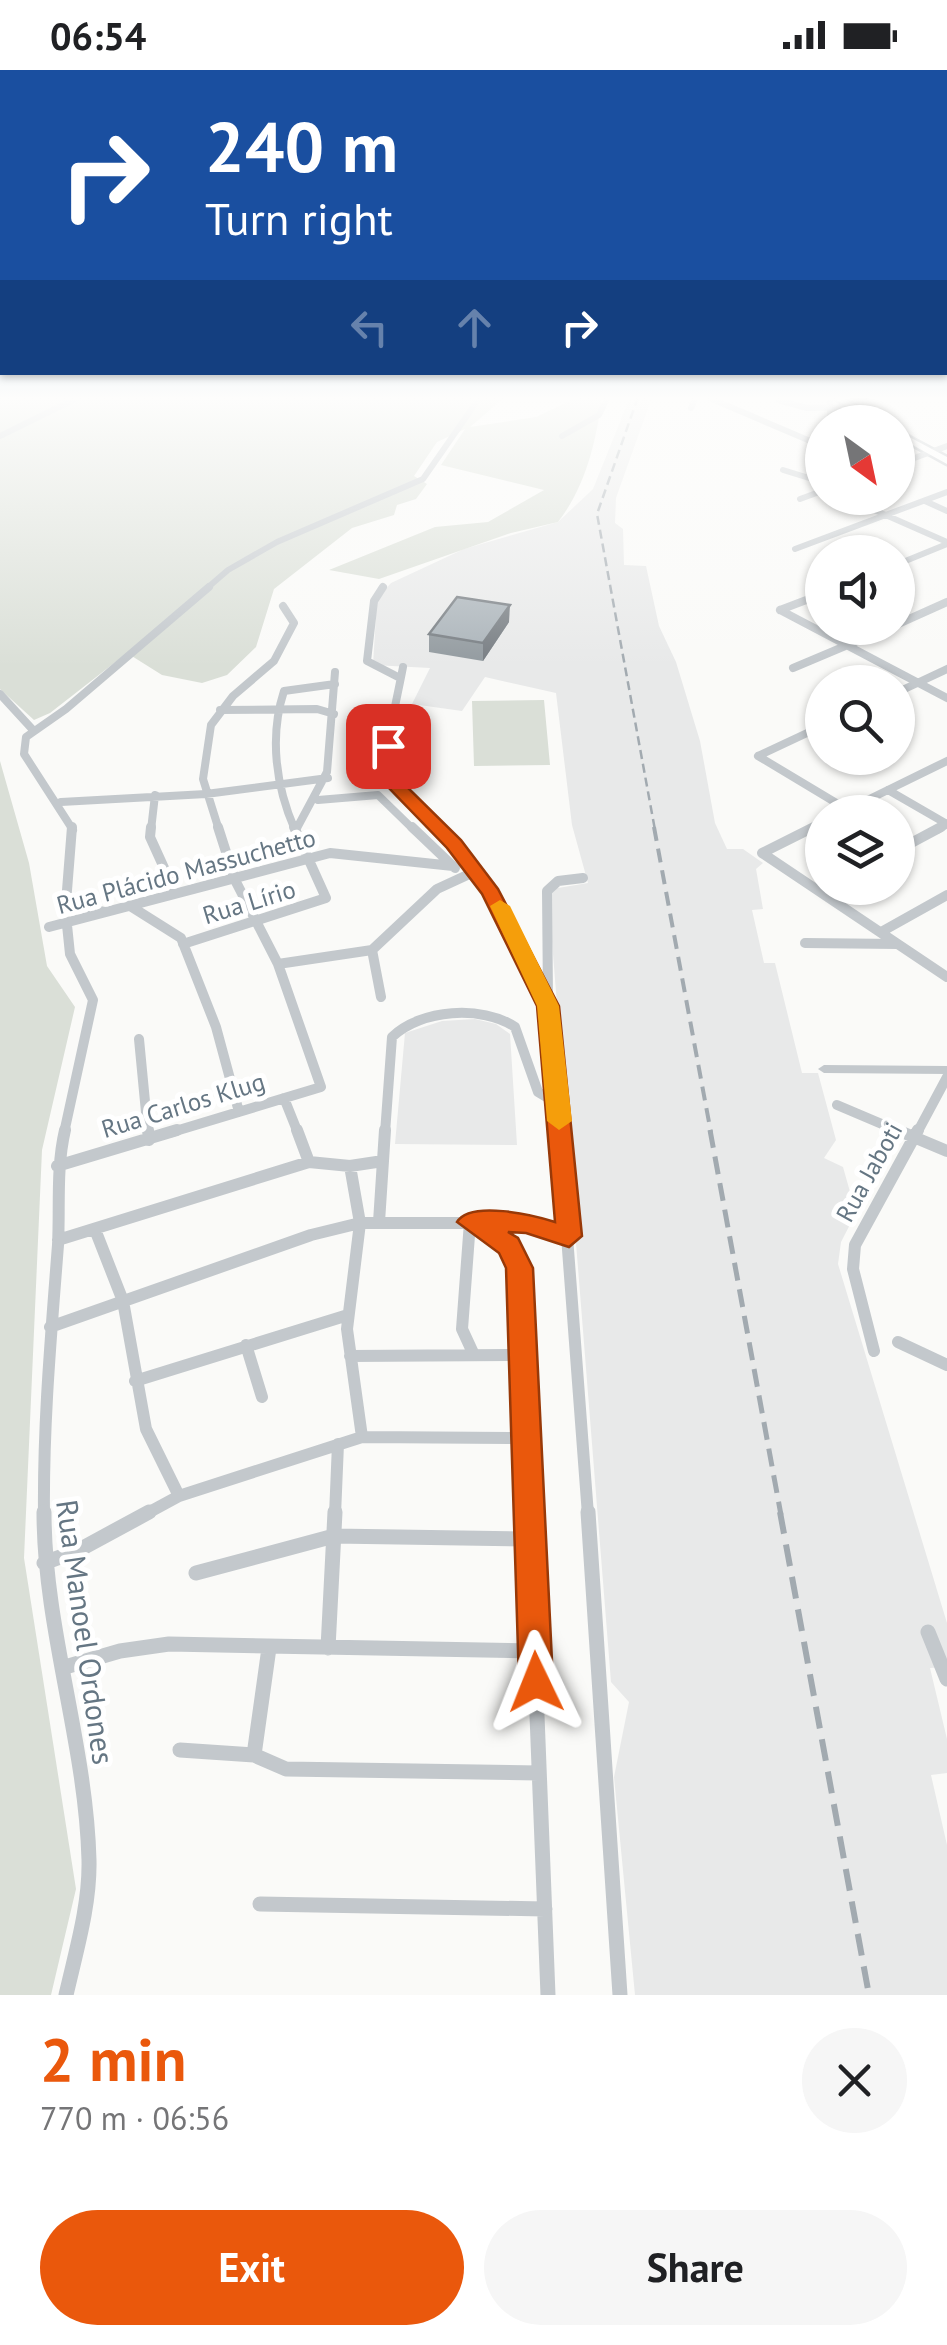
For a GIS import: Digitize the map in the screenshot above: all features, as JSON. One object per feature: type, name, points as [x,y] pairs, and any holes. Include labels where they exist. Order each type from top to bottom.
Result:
[{"type":"street","points":[[104,912],[66,902],[74,838],[60,802],[24,754],[22,743],[228,570],[278,542],[407,487]]},
{"type":"street","points":[[915,504],[947,492]]},
{"type":"street","points":[[800,499],[805,497]]},
{"type":"street","points":[[924,501],[947,511]]},
{"type":"street","points":[[795,549],[886,515],[947,543]]},
{"type":"street","points":[[915,557],[947,543]]},
{"type":"street","points":[[383,587],[374,601],[367,661],[401,672],[388,753],[390,777],[411,806],[454,844],[469,873],[512,927],[548,1006]]},
{"type":"street","points":[[805,600],[780,610],[805,623]]},
{"type":"street","points":[[915,616],[947,602]]},
{"type":"street","points":[[283,606],[295,618],[278,656],[220,710],[206,745],[206,794],[235,880],[278,964],[372,950],[437,889],[469,873]]},
{"type":"street","points":[[793,668],[846,645],[947,698]]},
{"type":"street","points":[[915,684],[947,669]]},
{"type":"street","points":[[297,828],[318,800],[328,778],[335,672]]},
{"type":"street","points":[[309,859],[277,784],[276,712],[284,691],[335,684]]},
{"type":"street","points":[[0,694],[33,730]]},
{"type":"street","points":[[220,710],[317,709],[334,714]]},
{"type":"street","points":[[805,734],[758,756],[820,795]]},
{"type":"street","points":[[878,795],[947,761]]},
{"type":"street","points":[[60,802],[206,794],[328,778]]},
{"type":"street","points":[[888,790],[947,824]]},
{"type":"street","points":[[318,800],[378,795],[453,866],[469,873]]},
{"type":"street","points":[[155,796],[150,837],[175,892]]},
{"type":"street","points":[[915,841],[947,824]]},
{"type":"street","points":[[805,832],[762,853],[805,878]]},
{"type":"street","name":"Rua Plácido Massuchetto","points":[[49,927],[127,904],[344,853],[453,866]]},
{"type":"street","name":"Rua Lírio","points":[[183,944],[326,898],[309,859]]},
{"type":"street","points":[[583,878],[558,881],[548,891],[548,1006],[569,1236],[620,1995]]},
{"type":"street","points":[[880,932],[947,895]]},
{"type":"street","points":[[127,904],[170,929],[183,944],[216,1026],[239,1112]]},
{"type":"street","points":[[844,905],[947,976]]},
{"type":"street","name":"Rua Manoel Ordones","points":[[66,1995],[83,1919],[90,1861],[65,1667],[44,1563],[42,1426],[58,1240],[57,1166],[93,1000],[70,954],[68,924]]},
{"type":"street","points":[[805,943],[899,944]]},
{"type":"street","points":[[372,950],[381,997]]},
{"type":"street","name":"Rua Carlos Klug","points":[[57,1166],[321,1086],[278,964]]},
{"type":"street","points":[[379,1222],[392,1037],[407,1024],[459,1014],[501,1018],[521,1037],[532,1081],[546,1101],[558,1104]]},
{"type":"street","points":[[139,1038],[149,1140]]},
{"type":"street","points":[[824,1068],[947,1074]]},
{"type":"street","name":"Rua Jaboti","points":[[874,1351],[853,1256],[860,1234],[947,1074]]},
{"type":"street","points":[[284,1098],[310,1162]]},
{"type":"street","points":[[837,1105],[947,1151]]},
{"type":"street","points":[[58,1240],[96,1232],[310,1162],[350,1166],[383,1161]]},
{"type":"street","points":[[350,1166],[360,1223],[348,1315],[362,1437]]},
{"type":"street","points":[[470,1222],[509,1246],[517,1258],[548,1995]]},
{"type":"street","points":[[470,1222],[462,1329],[474,1355]]},
{"type":"street","points":[[50,1327],[360,1223],[526,1222],[569,1236]]},
{"type":"street","points":[[96,1232],[123,1301],[146,1429],[180,1496]]},
{"type":"street","points":[[135,1380],[348,1315]]},
{"type":"street","points":[[898,1342],[947,1365]]},
{"type":"street","points":[[246,1345],[262,1397]]},
{"type":"street","points":[[350,1356],[523,1355]]},
{"type":"street","points":[[44,1563],[80,1550],[180,1496],[362,1437],[526,1438]]},
{"type":"street","points":[[328,1648],[338,1444]]},
{"type":"street","points":[[196,1573],[334,1536],[530,1538]]},
{"type":"street","points":[[928,1632],[947,1678]]},
{"type":"street","points":[[65,1667],[158,1645],[534,1651]]},
{"type":"street","points":[[254,1755],[269,1648]]},
{"type":"street","points":[[180,1750],[254,1755],[286,1769],[539,1773]]},
{"type":"street","points":[[260,1904],[545,1909]]},
{"type":"shaded area","points":[[0,487],[425,487],[416,499],[397,505],[394,515],[352,528],[274,589],[256,647],[227,675],[202,683],[162,675],[127,653],[50,713],[34,720],[0,689]]},
{"type":"shaded area","points":[[531,487],[579,487],[558,522],[511,533],[379,579],[329,570],[435,527],[488,522],[544,490]]},
{"type":"shaded area","points":[[620,487],[615,523],[623,529],[624,565],[646,566],[659,626],[676,662],[700,741],[715,823],[727,849],[743,849],[763,863],[756,869],[763,909],[752,910],[764,963],[775,963],[802,1073],[818,1073],[836,1140],[824,1158],[843,1167],[856,1213],[841,1242],[838,1264],[947,1623],[947,1667],[930,1668],[947,1739],[947,1773],[931,1775],[947,1845],[947,1995],[635,1995],[614,1777],[629,1702],[611,1682],[551,929],[552,889],[588,883],[572,825],[556,693],[485,677],[462,711],[412,704],[430,668],[373,665],[377,599],[391,583],[464,549],[558,522],[593,489]]},
{"type":"shaded area","points":[[544,700],[550,765],[474,766],[472,701]]},
{"type":"shaded area","points":[[0,761],[29,863],[47,966],[75,1007],[42,1150],[24,1558],[76,1889],[51,1995],[0,1995]]},
{"type":"shaded area","points":[[475,1019],[496,1024],[510,1034],[517,1145],[395,1144],[405,1033],[442,1021]]},
{"type":"building","points":[[457,597],[510,605],[483,643],[429,634]]},
{"type":"railway","points":[[607,487],[597,514],[655,830]]},
{"type":"railway","points":[[654,827],[711,1133]]},
{"type":"railway","points":[[710,1130],[781,1515]]},
{"type":"railway","points":[[780,1512],[869,1995]]},
{"type":"slow traffic","points":[[500,906],[548,1006],[559,1121]]},
{"type":"route","points":[[388,746],[390,777],[411,806],[454,844],[502,908],[548,1006],[569,1236],[526,1222],[470,1222],[482,1233],[509,1246],[519,1268],[536,1682]]}]
